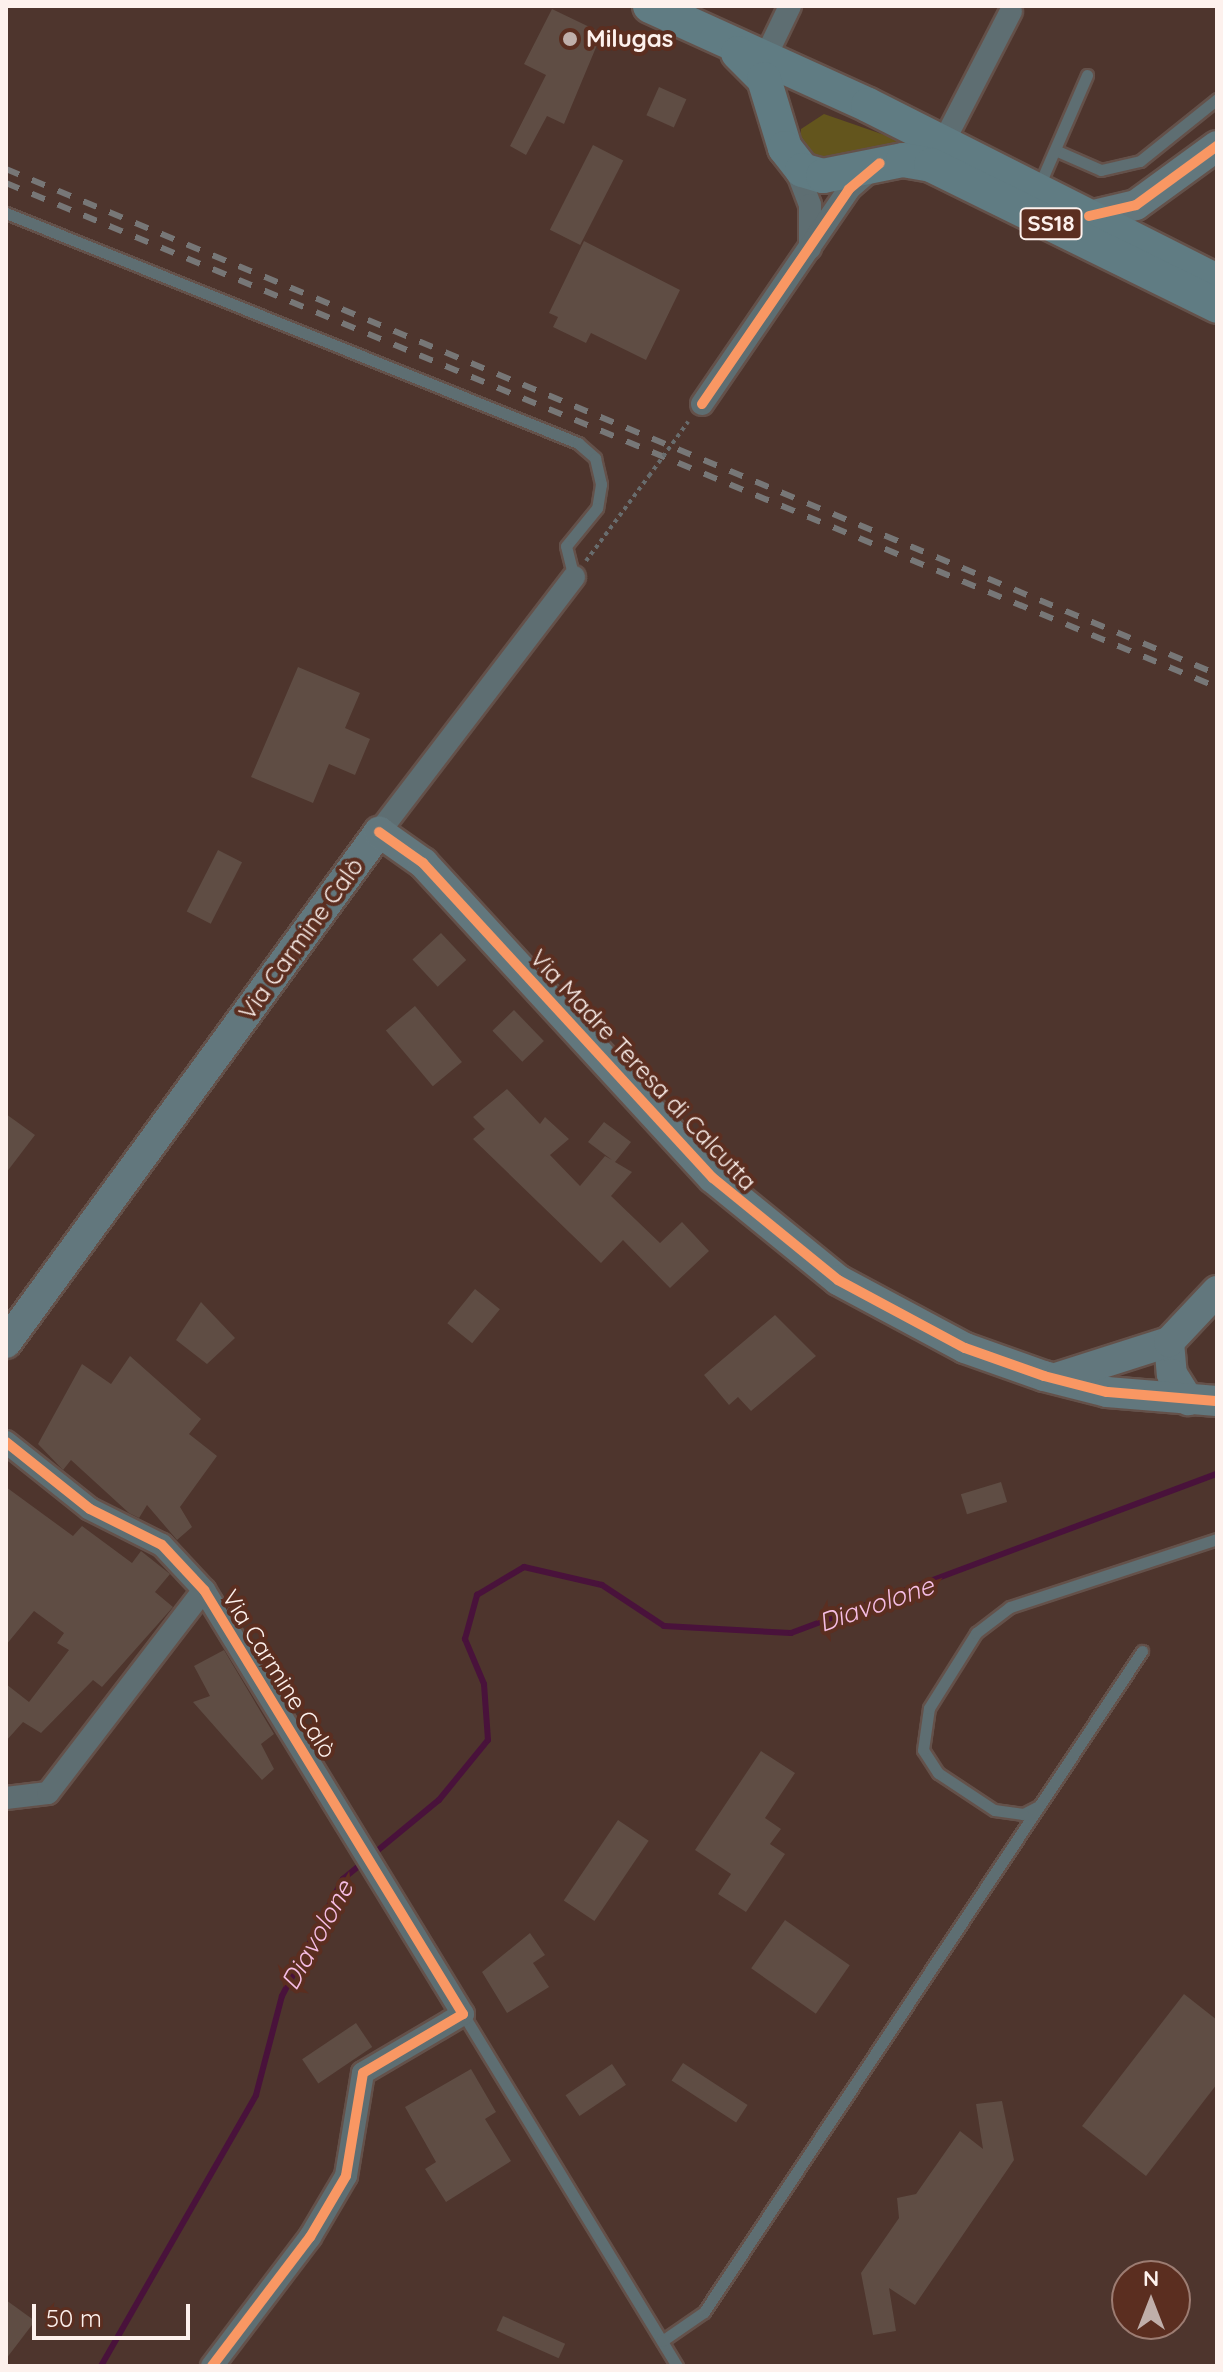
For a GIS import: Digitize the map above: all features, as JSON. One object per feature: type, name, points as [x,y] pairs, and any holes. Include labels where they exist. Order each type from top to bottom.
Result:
[{"type":"main road","name":"SS18","points":[[650,6],[909,126],[1217,281]]},
{"type":"main road","name":"SS18","points":[[725,43],[764,79],[789,155],[823,176],[880,163],[931,165],[1217,306]]},
{"type":"main road","name":"SS18","points":[[789,155],[792,112],[812,98],[838,100],[909,126]]},
{"type":"street","points":[[764,60],[790,6]]},
{"type":"street","points":[[943,143],[1011,11]]},
{"type":"street","points":[[1089,216],[1151,196],[1217,146]]},
{"type":"street","points":[[789,155],[810,205],[810,249]]},
{"type":"street","points":[[702,404],[849,189],[880,163]]},
{"type":"street","points":[[1144,244],[1151,196]]},
{"type":"street","name":"Via Carmine Calò","points":[[6,1343],[379,832],[574,577]]},
{"type":"street","name":"Via Madre Teresa di Calcutta","points":[[379,832],[423,863],[713,1178],[776,1235],[900,1317],[1052,1378],[1208,1400]]},
{"type":"street","points":[[1052,1378],[1169,1342],[1217,1291]]},
{"type":"street","points":[[1169,1342],[1172,1374],[1208,1400]]},
{"type":"street","name":"Via Carmine Calò","points":[[6,1442],[90,1509],[162,1545],[204,1590],[402,1909],[463,2014]]},
{"type":"street","points":[[6,1798],[48,1793],[204,1590]]},
{"type":"street","points":[[212,2366],[310,2237],[346,2176],[363,2073],[463,2014]]},
{"type":"lane","points":[[1038,190],[1087,75]]},
{"type":"lane","points":[[1055,150],[1101,170],[1140,161],[1217,99]]},
{"type":"lane","points":[[6,213],[578,443],[595,458],[601,484],[597,508],[566,546],[574,577]]},
{"type":"lane","points":[[1040,1805],[1023,1814],[994,1810],[938,1773],[923,1750],[929,1708],[976,1633],[1010,1607],[1217,1539]]},
{"type":"lane","points":[[662,2341],[704,2312],[1142,1651]]},
{"type":"lane","points":[[463,2014],[677,2366]]},
{"type":"path","points":[[574,577],[688,422]]},
{"type":"shaded area","points":[[824,114],[904,144],[815,159],[800,144],[801,129]]},
{"type":"building","points":[[552,9],[602,33],[564,124],[547,116],[526,155],[510,146],[546,75],[524,64]]},
{"type":"building","points":[[659,87],[686,99],[674,128],[646,115]]},
{"type":"building","points":[[593,145],[623,160],[580,245],[550,230]]},
{"type":"building","points":[[584,241],[680,290],[646,360],[591,333],[586,343],[553,327],[558,317],[549,313]]},
{"type":"building","points":[[298,667],[360,693],[345,728],[370,739],[355,775],[329,764],[313,803],[251,777]]},
{"type":"building","points":[[218,850],[242,862],[211,924],[187,911]]},
{"type":"building","points":[[441,933],[466,960],[438,987],[412,960]]},
{"type":"building","points":[[415,1006],[462,1062],[433,1086],[386,1030]]},
{"type":"building","points":[[514,1010],[544,1041],[522,1062],[492,1031]]},
{"type":"building","points":[[507,1089],[540,1124],[545,1117],[569,1139],[550,1155],[580,1186],[605,1156],[612,1160],[588,1142],[604,1122],[631,1142],[615,1162],[632,1172],[611,1196],[660,1243],[682,1222],[709,1251],[670,1288],[623,1240],[601,1263],[473,1139],[485,1129],[473,1117]]},
{"type":"building","points":[[6,1114],[35,1135],[6,1173]]},
{"type":"building","points":[[475,1289],[500,1309],[472,1343],[447,1323]]},
{"type":"building","points":[[201,1302],[235,1338],[207,1364],[176,1340]]},
{"type":"building","points":[[775,1315],[816,1356],[751,1411],[738,1397],[729,1405],[704,1375]]},
{"type":"building","points":[[130,1356],[201,1419],[189,1434],[217,1456],[180,1507],[192,1527],[177,1540],[147,1505],[139,1518],[129,1513],[71,1460],[63,1470],[38,1444],[82,1364],[111,1384]]},
{"type":"building","points":[[1001,1482],[1007,1502],[967,1514],[961,1494]]},
{"type":"building","points":[[6,1487],[73,1536],[82,1526],[132,1563],[141,1551],[170,1574],[155,1592],[173,1607],[102,1687],[93,1680],[41,1733],[23,1722],[6,1741],[6,1684],[29,1702],[69,1650],[57,1643],[64,1633],[34,1611],[6,1645]]},
{"type":"building","points":[[224,1650],[274,1734],[261,1744],[274,1769],[262,1780],[193,1702],[210,1696],[194,1666]]},
{"type":"building","points":[[761,1751],[795,1773],[765,1818],[781,1829],[770,1844],[785,1854],[746,1912],[718,1894],[731,1874],[695,1850]]},
{"type":"building","points":[[618,1820],[649,1841],[594,1921],[564,1900]]},
{"type":"building","points":[[785,1920],[850,1965],[816,2014],[751,1968]]},
{"type":"building","points":[[530,1933],[545,1955],[533,1963],[549,1987],[507,2013],[482,1972]]},
{"type":"building","points":[[1184,1994],[1217,2020],[1217,2084],[1146,2176],[1082,2126]]},
{"type":"building","points":[[356,2023],[372,2047],[318,2083],[302,2059]]},
{"type":"building","points":[[683,2063],[748,2105],[736,2123],[672,2081]]},
{"type":"building","points":[[612,2064],[626,2085],[580,2116],[566,2095]]},
{"type":"building","points":[[471,2069],[496,2112],[485,2119],[511,2161],[446,2202],[425,2169],[436,2162],[405,2107]]},
{"type":"building","points":[[1002,2101],[1014,2160],[915,2305],[889,2288],[896,2331],[873,2335],[861,2273],[899,2218],[897,2198],[916,2194],[960,2131],[983,2149],[976,2104]]},
{"type":"building","points":[[6,2300],[35,2321],[6,2359]]},
{"type":"building","points":[[503,2316],[565,2344],[559,2358],[496,2331]]},
{"type":"waterway","name":"Diavolone","points":[[101,2366],[256,2095],[282,1996],[343,1879],[439,1800],[488,1740],[484,1684],[465,1639],[477,1595],[524,1567],[602,1585],[664,1626],[791,1633],[1217,1474]]},
{"type":"railway","points":[[6,169],[1217,674]]},
{"type":"railway","points":[[6,183],[1217,687]]},
{"type":"cycle path","points":[[1089,216],[1136,205],[1217,146]]},
{"type":"cycle path","points":[[702,404],[849,189],[880,163]]},
{"type":"cycle path","points":[[379,832],[423,863],[713,1178],[838,1280],[965,1348],[1044,1376],[1107,1392],[1217,1401]]},
{"type":"cycle path","points":[[6,1442],[90,1509],[162,1545],[204,1590],[463,2014],[363,2073],[346,2176],[310,2237],[212,2366]]},
{"type":"place","name":"Milugas","points":[[570,39]]}]
